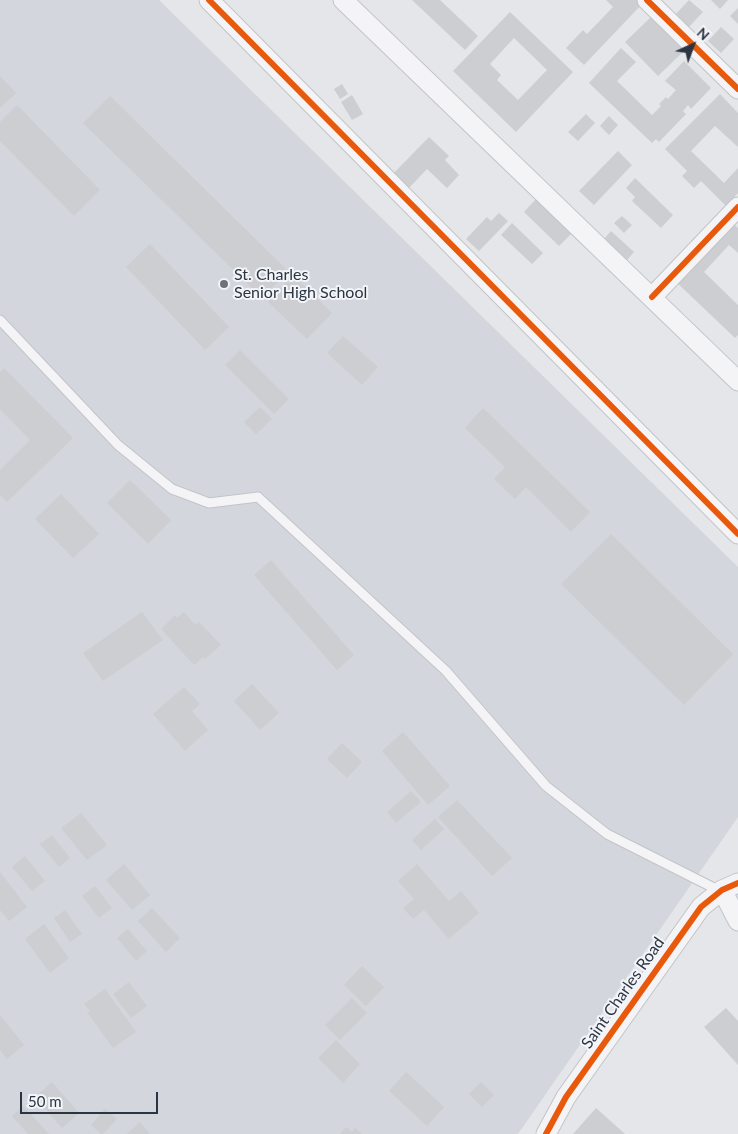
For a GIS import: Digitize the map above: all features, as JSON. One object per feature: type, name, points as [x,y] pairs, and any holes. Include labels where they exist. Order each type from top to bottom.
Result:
[{"type":"street","points":[[209,0],[738,534]]},
{"type":"street","points":[[343,0],[738,381]]},
{"type":"street","points":[[647,0],[738,89]]},
{"type":"street","points":[[652,297],[738,207]]},
{"type":"street","points":[[727,888],[738,921]]},
{"type":"street","name":"Saint Charles Road","points":[[546,1134],[566,1098],[700,907],[727,888]]},
{"type":"lane","points":[[0,320],[118,445],[172,488],[209,503],[258,498],[446,671],[546,786],[600,829],[607,834],[727,888]]},
{"type":"shaded area","name":"St. Charles Senior High School","points":[[0,0],[159,0],[738,567],[738,817],[518,1134],[0,1134]]},
{"type":"building","points":[[412,0],[440,0],[478,36],[465,50]]},
{"type":"building","points":[[606,0],[642,0],[644,2],[584,65],[566,48],[583,30],[587,34],[613,7]]},
{"type":"building","points":[[689,0],[703,12],[688,28],[674,16]]},
{"type":"building","points":[[711,0],[728,0],[720,9]]},
{"type":"building","points":[[738,8],[738,24],[730,16]]},
{"type":"building","points":[[510,12],[573,72],[516,132],[453,71]],"holes":[[[514,38],[547,70],[518,100],[497,80],[501,75],[490,64]]]},
{"type":"building","points":[[651,17],[684,51],[658,76],[625,42]]},
{"type":"building","points":[[721,27],[734,39],[721,53],[708,41]]},
{"type":"building","points":[[621,48],[636,62],[617,81],[652,115],[661,106],[659,104],[666,97],[668,99],[676,90],[665,81],[684,61],[711,88],[691,109],[688,105],[683,111],[686,114],[659,142],[656,139],[652,143],[589,83]]},
{"type":"building","points":[[0,76],[16,93],[0,108]]},
{"type":"building","points":[[342,84],[348,94],[340,99],[334,89]]},
{"type":"building","points":[[720,94],[738,113],[738,147],[715,126],[691,151],[724,183],[738,168],[738,193],[726,206],[701,181],[694,188],[682,176],[687,171],[665,149]]},
{"type":"building","points":[[352,95],[363,114],[352,120],[341,102]]},
{"type":"building","points":[[110,96],[288,271],[262,298],[83,123]]},
{"type":"building","points":[[17,105],[100,190],[74,216],[0,141],[0,122]]},
{"type":"building","points":[[586,114],[595,123],[578,141],[568,132]]},
{"type":"building","points":[[609,116],[618,125],[609,135],[600,126]]},
{"type":"building","points":[[429,137],[449,156],[445,160],[459,175],[447,188],[427,169],[406,191],[391,176]]},
{"type":"building","points":[[618,151],[632,165],[594,205],[579,191]]},
{"type":"building","points":[[635,178],[673,215],[661,228],[632,201],[635,197],[626,188]]},
{"type":"building","points":[[536,199],[572,233],[559,246],[524,212]]},
{"type":"building","points":[[499,213],[508,221],[479,251],[466,239],[487,217],[491,221]]},
{"type":"building","points":[[622,216],[632,225],[624,233],[614,223]]},
{"type":"building","points":[[728,219],[738,228],[738,253],[729,245],[704,272],[738,305],[738,335],[735,338],[672,278]]},
{"type":"building","points":[[512,223],[543,253],[532,264],[501,235]]},
{"type":"building","points":[[611,231],[634,252],[627,260],[604,239]]},
{"type":"building","points":[[150,244],[229,327],[205,350],[126,267]]},
{"type":"building","points":[[293,275],[332,313],[307,339],[268,302]]},
{"type":"building","points":[[343,336],[378,367],[362,385],[327,353]]},
{"type":"building","points":[[240,350],[289,399],[274,414],[225,365]]},
{"type":"building","points":[[4,368],[73,438],[7,502],[0,495],[0,470],[30,440],[0,409],[0,372]]},
{"type":"building","points":[[260,407],[272,419],[256,434],[244,422]]},
{"type":"building","points":[[483,408],[590,512],[571,532],[526,487],[515,499],[494,479],[505,467],[465,428]]},
{"type":"building","points":[[130,480],[171,520],[148,544],[107,503]]},
{"type":"building","points":[[61,494],[99,534],[73,558],[35,519]]},
{"type":"building","points":[[611,534],[733,654],[684,705],[561,584]]},
{"type":"building","points":[[271,560],[354,655],[337,670],[254,575]]},
{"type":"building","points":[[142,612],[163,640],[103,681],[83,653]]},
{"type":"building","points":[[184,612],[195,625],[199,622],[221,645],[205,659],[203,657],[194,665],[161,629],[175,615],[177,618]]},
{"type":"building","points":[[252,684],[279,713],[260,730],[234,701]]},
{"type":"building","points":[[184,687],[200,704],[192,711],[208,730],[185,751],[153,714]]},
{"type":"building","points":[[403,732],[450,786],[428,805],[382,751]]},
{"type":"building","points":[[342,743],[362,762],[347,778],[327,759]]},
{"type":"building","points":[[411,791],[421,802],[396,823],[387,812]]},
{"type":"building","points":[[457,800],[512,858],[492,876],[438,817]]},
{"type":"building","points":[[81,813],[107,845],[87,860],[61,828]]},
{"type":"building","points":[[435,819],[444,829],[421,850],[412,840]]},
{"type":"building","points":[[52,835],[70,858],[59,867],[40,844]]},
{"type":"building","points":[[25,856],[45,881],[32,891],[12,867]]},
{"type":"building","points":[[124,864],[150,895],[132,910],[106,880]]},
{"type":"building","points":[[417,864],[449,901],[461,891],[479,913],[449,939],[424,910],[413,919],[403,908],[414,899],[398,881]]},
{"type":"building","points":[[0,872],[27,907],[9,921],[0,910]]},
{"type":"building","points":[[95,886],[112,908],[99,918],[82,896]]},
{"type":"building","points":[[152,908],[180,938],[166,952],[138,921]]},
{"type":"building","points":[[65,910],[82,934],[70,942],[54,918]]},
{"type":"building","points":[[44,924],[69,958],[50,973],[25,939]]},
{"type":"building","points":[[128,929],[147,951],[136,961],[117,938]]},
{"type":"building","points":[[362,966],[384,987],[366,1006],[344,985]]},
{"type":"building","points":[[129,982],[147,1006],[131,1018],[113,994]]},
{"type":"building","points":[[105,989],[136,1032],[113,1048],[87,1012],[90,1011],[84,1004]]},
{"type":"building","points":[[352,998],[367,1013],[340,1040],[325,1025]]},
{"type":"building","points":[[726,1008],[738,1021],[738,1065],[704,1027]]},
{"type":"building","points":[[0,1015],[24,1045],[7,1059],[0,1050]]},
{"type":"building","points":[[336,1040],[360,1064],[343,1083],[318,1058]]},
{"type":"building","points":[[406,1072],[444,1107],[427,1126],[389,1091]]},
{"type":"building","points":[[52,1082],[79,1113],[62,1128],[35,1097]]},
{"type":"building","points":[[481,1082],[494,1095],[482,1107],[469,1094]]},
{"type":"building","points":[[23,1106],[49,1134],[28,1134],[12,1116]]},
{"type":"building","points":[[596,1108],[625,1134],[573,1134]]},
{"type":"building","points":[[105,1109],[117,1119],[101,1134],[91,1125]]},
{"type":"building","points":[[140,1122],[150,1134],[127,1134]]},
{"type":"building","points":[[346,1127],[352,1132],[355,1128],[362,1134],[340,1134]]},
{"type":"cycle path","points":[[209,0],[738,534]]},
{"type":"cycle path","points":[[647,0],[738,89]]},
{"type":"cycle path","points":[[652,297],[738,207]]},
{"type":"cycle path","points":[[546,1134],[566,1097],[701,907],[722,890],[738,883]]},
{"type":"place","name":"St. Charles Senior High School","points":[[224,284]]}]
